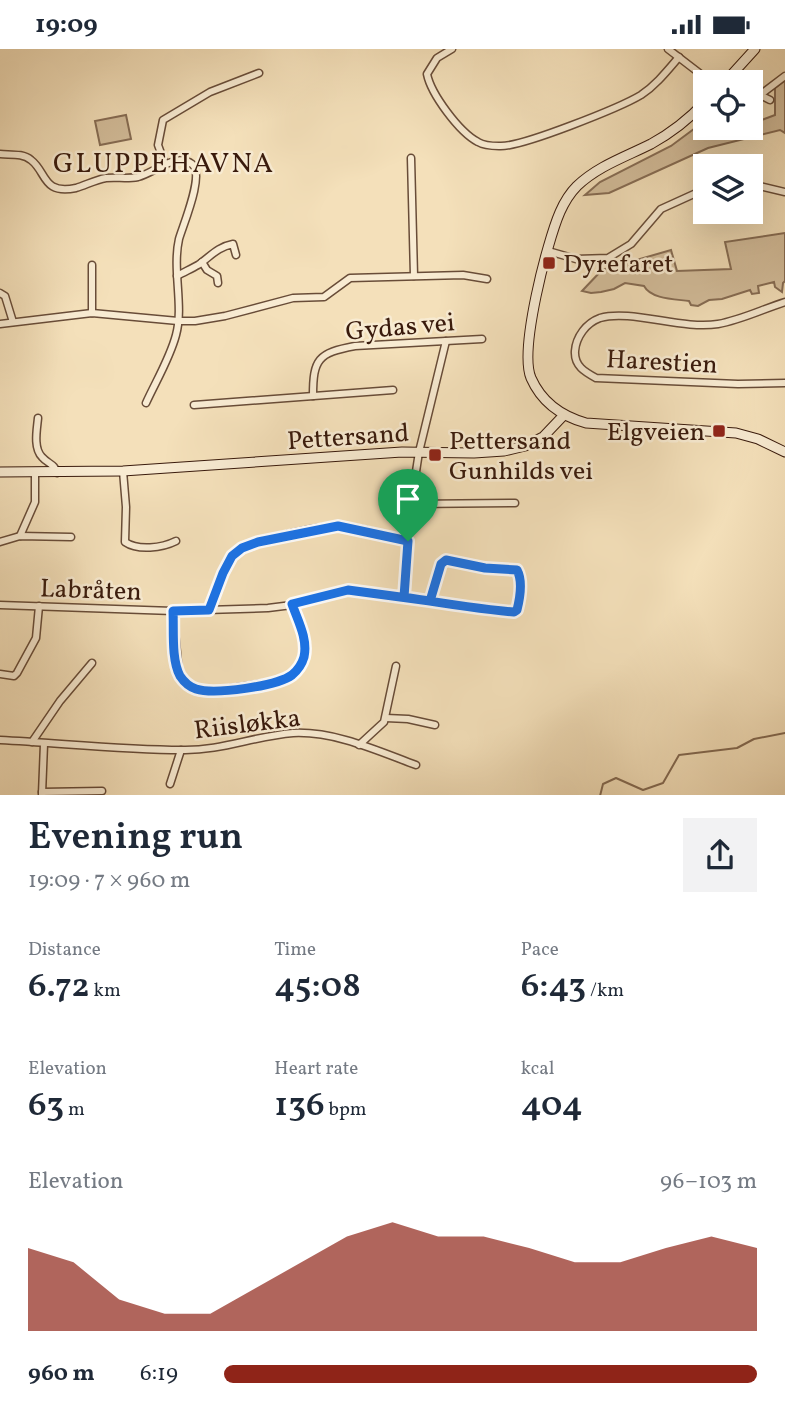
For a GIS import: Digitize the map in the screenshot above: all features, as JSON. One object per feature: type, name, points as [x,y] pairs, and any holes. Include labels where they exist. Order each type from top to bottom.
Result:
[{"type":"street","points":[[452,49],[438,58],[427,73],[433,91],[467,134],[479,143],[502,147],[545,134],[639,96],[656,83],[679,57]]},
{"type":"street","points":[[668,49],[696,70]]},
{"type":"street","points":[[736,70],[755,49]]},
{"type":"street","points":[[165,164],[158,145],[163,120],[211,92],[259,73]]},
{"type":"street","points":[[763,93],[785,76]]},
{"type":"street","points":[[763,96],[770,100]]},
{"type":"street","points":[[693,115],[666,135],[599,169],[576,187],[559,214],[548,251],[528,340],[527,365],[536,387],[563,416],[586,423],[736,433],[784,448]]},
{"type":"street","points":[[0,154],[30,158],[46,182],[62,188],[75,188],[106,178],[140,176],[176,161],[189,162],[195,166],[197,171],[194,191],[179,240],[176,334],[146,403]]},
{"type":"street","points":[[411,158],[414,276]]},
{"type":"street","points":[[763,185],[785,192]]},
{"type":"street","points":[[548,251],[576,259],[608,258],[631,244],[661,209],[693,194]]},
{"type":"street","points":[[177,276],[202,262],[217,249],[230,244],[234,246],[236,255]]},
{"type":"street","points":[[202,262],[207,270],[217,276],[218,283]]},
{"type":"street","points":[[92,265],[92,313]]},
{"type":"street","points":[[0,324],[92,313],[178,321],[213,318],[293,298],[324,297],[350,278],[463,275],[487,279]]},
{"type":"street","points":[[0,293],[5,296],[13,323]]},
{"type":"street","name":"Harestien","points":[[785,302],[719,324],[696,325],[619,316],[600,318],[588,325],[575,343],[575,358],[581,369],[597,378],[737,384],[785,383]]},
{"type":"street","name":"Gydas vei","points":[[313,396],[316,365],[330,352],[355,346],[482,339]]},
{"type":"street","points":[[404,597],[411,504],[419,452],[446,341]]},
{"type":"street","points":[[194,405],[393,390]]},
{"type":"street","name":"Pettersand","points":[[0,472],[123,471],[419,452],[474,453],[515,449],[543,437],[563,416]]},
{"type":"street","points":[[38,418],[39,452],[58,473]]},
{"type":"street","points":[[123,471],[125,543],[132,547],[150,547],[166,546],[176,541]]},
{"type":"street","points":[[20,536],[35,502],[35,473]]},
{"type":"street","points":[[411,504],[515,503]]},
{"type":"street","points":[[209,610],[232,556],[242,548],[258,542],[338,526],[408,541]]},
{"type":"street","points":[[0,542],[20,536],[71,537]]},
{"type":"street","name":"Labråten","points":[[0,605],[173,611],[268,608],[348,590],[430,601],[516,611],[520,590],[519,574],[515,569],[485,568],[446,560],[441,564],[430,601]]},
{"type":"street","points":[[173,611],[179,674],[192,687],[212,691],[279,681],[297,670],[305,646],[292,604]]},
{"type":"street","points":[[0,674],[17,673],[36,638],[39,606]]},
{"type":"street","points":[[32,742],[60,701],[92,663]]},
{"type":"street","points":[[359,745],[386,718],[396,666]]},
{"type":"street","points":[[386,718],[435,725]]},
{"type":"street","name":"Riisløkka","points":[[0,740],[204,750],[296,733],[359,745],[416,765]]},
{"type":"street","points":[[44,744],[42,794],[102,791]]},
{"type":"street","name":"Riisløkka","points":[[170,784],[181,750]]},
{"type":"shaded area","points":[[785,80],[785,133],[780,130],[763,134],[763,120],[775,115],[775,88]]},
{"type":"shaded area","points":[[126,115],[131,139],[100,145],[95,121]]},
{"type":"shaded area","points":[[693,130],[693,140],[740,140],[693,154],[609,193],[585,195],[600,182],[671,146]]},
{"type":"shaded area","points":[[785,233],[785,281],[782,292],[775,287],[774,282],[758,286],[759,293],[752,294],[750,290],[722,299],[709,300],[698,306],[691,305],[689,301],[657,296],[644,286],[625,283],[601,292],[582,291],[602,270],[671,250],[677,271],[731,269],[725,242]]},
{"type":"waterway","points":[[600,795],[603,784],[616,778],[643,790],[663,783],[679,755],[737,748],[754,739],[785,733]]},
{"type":"place","name":"Dyrefaret","points":[[549,263]]},
{"type":"place","name":"Elgveien","points":[[719,431]]},
{"type":"place","name":"Pettersand Gunhilds vei","points":[[435,455]]},
{"type":"district","name":"GLUPPEHAVNA","points":[[164,162]]},
{"type":"route","points":[[408,541],[338,526],[272,538],[242,548],[228,563],[209,610],[173,611],[176,659],[181,677],[195,689],[203,691],[243,688],[285,679],[297,670],[305,646],[292,604],[348,590],[430,601],[441,564],[446,560],[485,568],[517,570],[520,590],[517,610],[514,612],[451,605],[430,601],[404,597],[408,541]]}]
